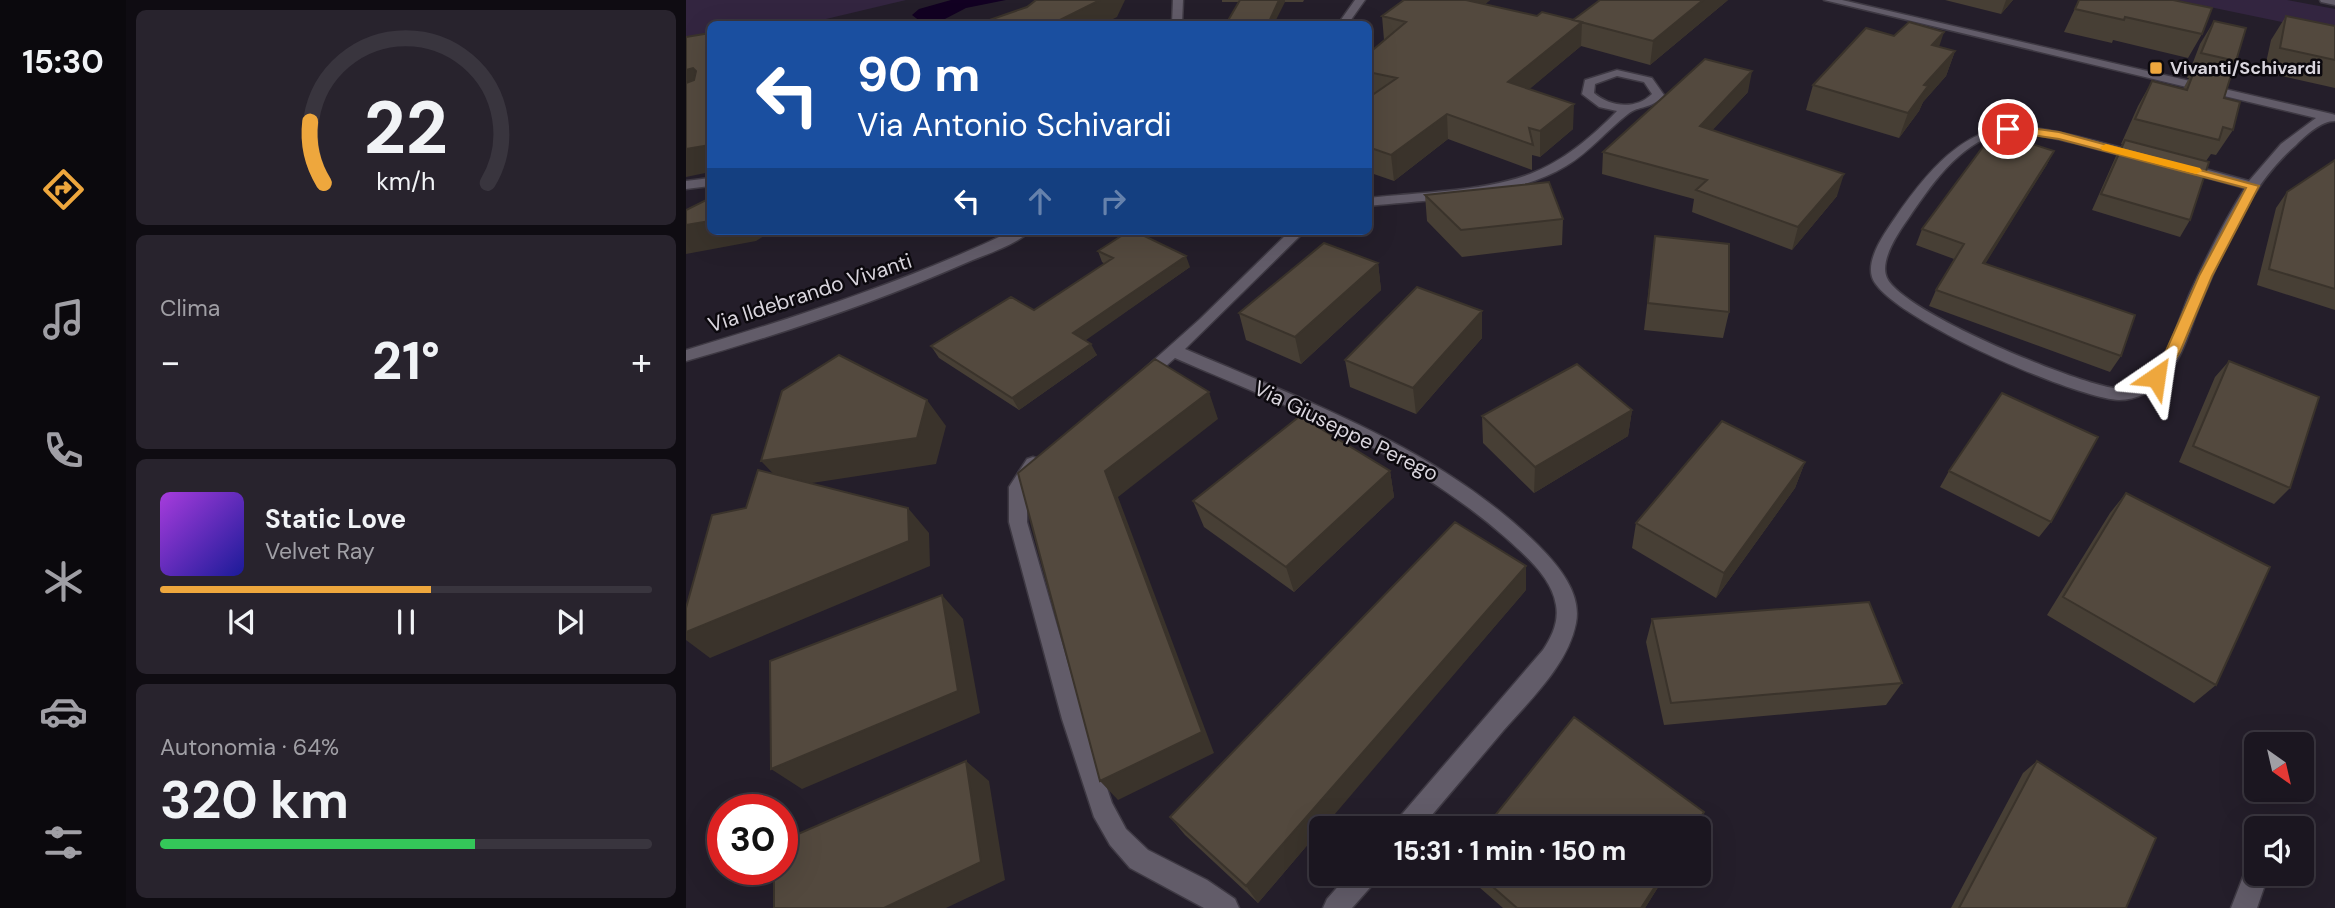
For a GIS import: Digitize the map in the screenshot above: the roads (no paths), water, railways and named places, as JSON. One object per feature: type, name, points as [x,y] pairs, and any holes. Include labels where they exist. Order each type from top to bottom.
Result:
[{"type":"street","points":[[1177,21],[1178,0]]},
{"type":"street","points":[[1345,21],[1360,0]]},
{"type":"street","points":[[1829,0],[2330,118]]},
{"type":"street","points":[[2325,0],[2335,2]]},
{"type":"street","points":[[1372,202],[1495,187],[1534,177],[1563,163],[1608,128],[1627,108],[1654,100],[1658,95],[1654,84],[1639,76],[1617,73],[1596,78],[1589,82],[1586,88],[1593,100],[1603,105],[1627,108]]},
{"type":"street","points":[[2253,186],[2022,129],[2005,129],[1982,136],[1951,157],[1890,235],[1879,258],[1878,275],[1884,286],[1905,304],[1980,344],[2085,388],[2115,394],[2129,393],[2152,382],[2169,359],[2206,276],[2253,186],[2293,139],[2330,118]]},
{"type":"street","points":[[686,185],[707,182]]},
{"type":"street","name":"Via Ildebrando Vivanti","points":[[686,356],[867,300],[932,274],[1015,235]]},
{"type":"street","points":[[1125,391],[1174,351],[1294,235]]},
{"type":"street","name":"Via Giuseppe Perego","points":[[1174,351],[1374,440],[1439,475],[1475,499],[1512,531],[1543,561],[1561,588],[1567,615],[1554,651],[1541,670],[1415,816]]},
{"type":"street","points":[[1053,447],[1035,461],[1022,478],[1017,494],[1016,513],[1090,777],[1102,809],[1128,849],[1153,868],[1198,889],[1226,908]]},
{"type":"street","points":[[1336,908],[1355,886]]},
{"type":"street","points":[[2244,908],[2252,886]]},
{"type":"place","name":"Vivanti/Schivardi","points":[[2156,68]]}]
